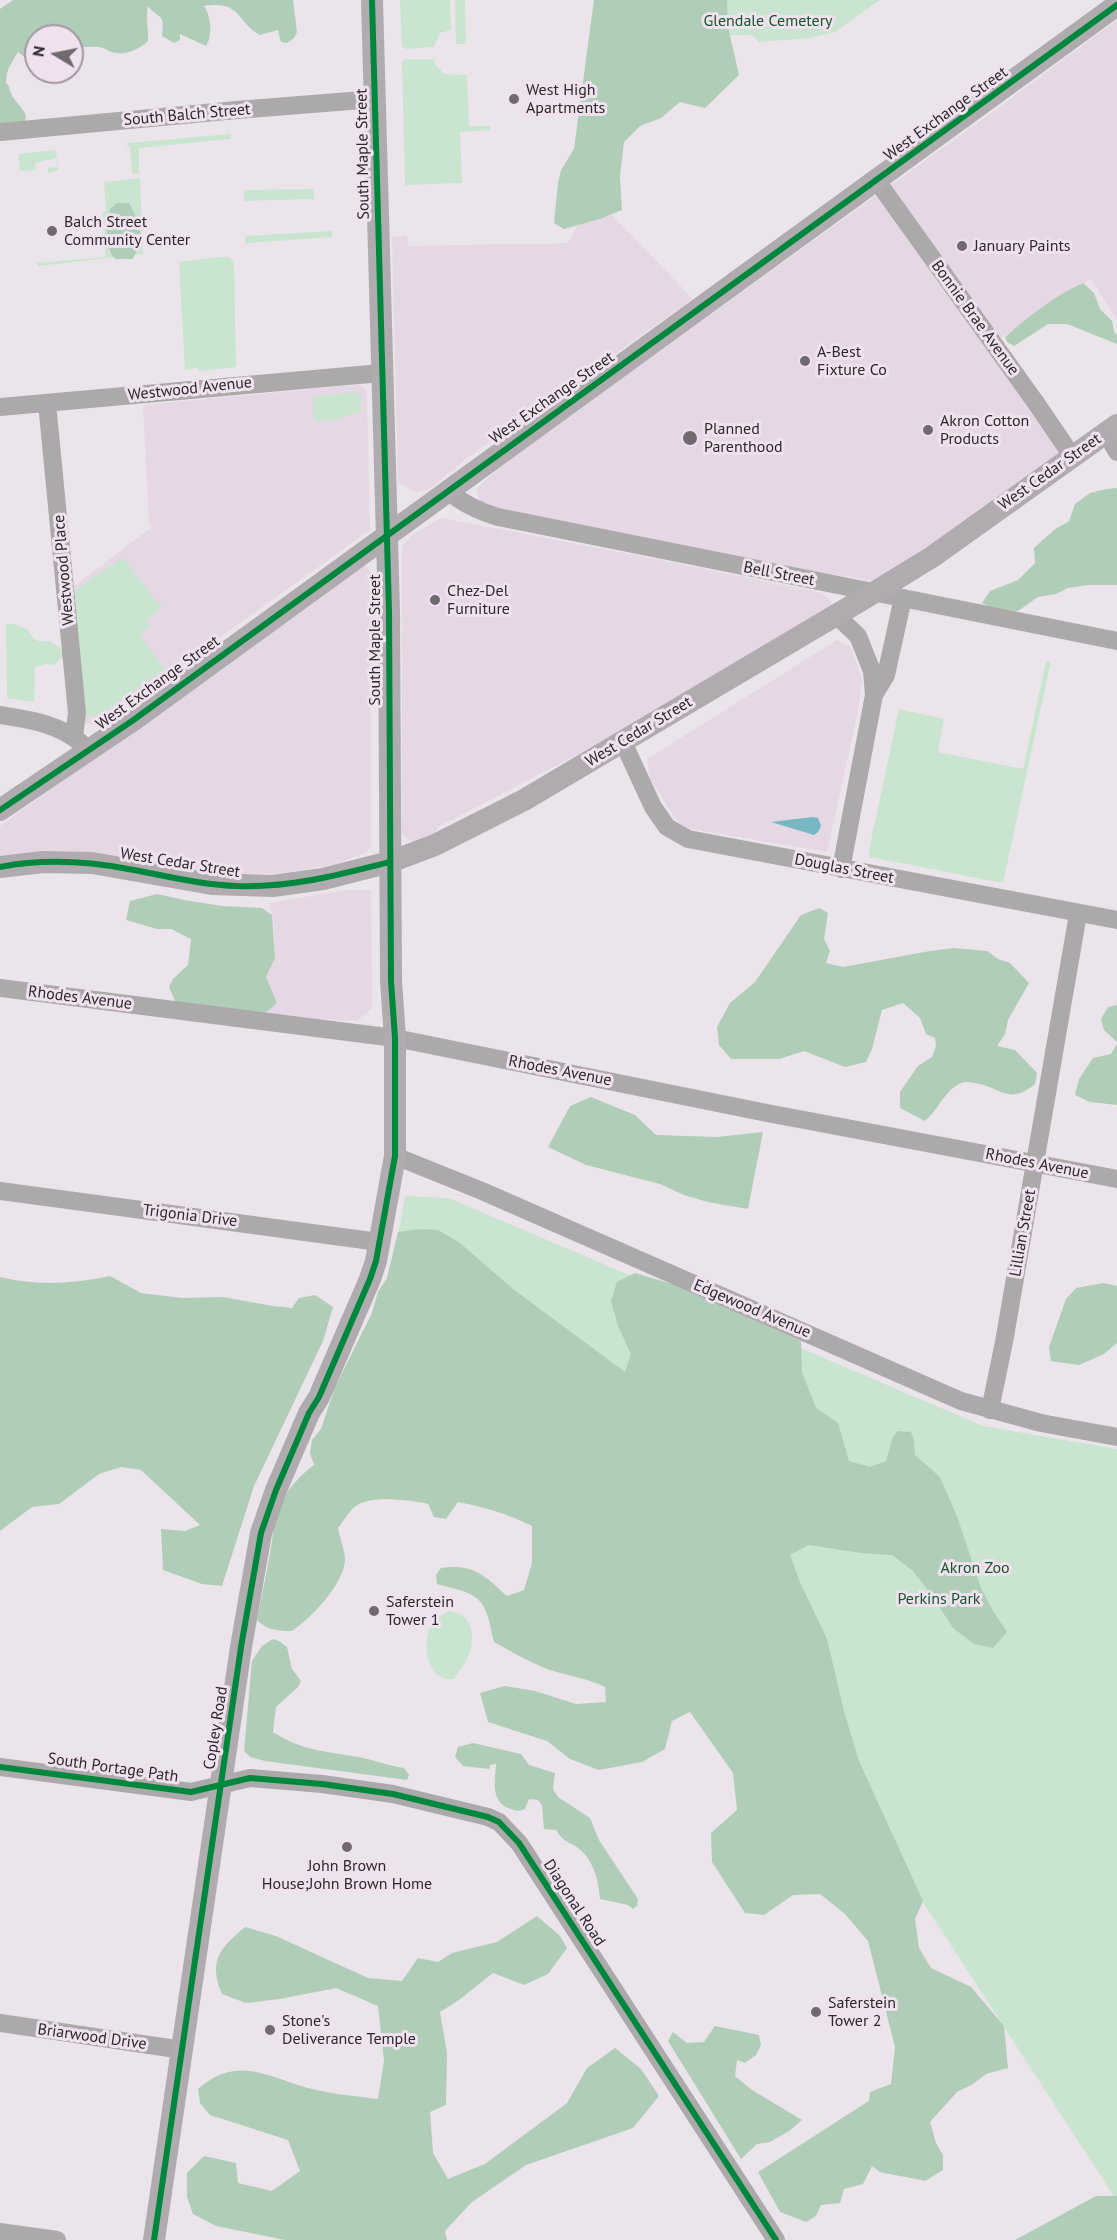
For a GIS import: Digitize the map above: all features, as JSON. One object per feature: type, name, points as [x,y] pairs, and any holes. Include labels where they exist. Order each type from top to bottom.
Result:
[{"type":"main road","name":"South Maple Street","points":[[372,0],[387,533],[391,981],[395,1038],[395,1156],[379,1242]]},
{"type":"main road","name":"West Exchange Street","points":[[0,810],[82,743],[331,576],[387,533],[877,181],[1117,5]]},
{"type":"main road","name":"West Cedar Street","points":[[0,867],[43,862],[92,863],[212,884],[273,886],[323,879],[390,862],[435,845],[524,800],[875,592],[932,557],[1071,456],[1113,436]]},
{"type":"main road","name":"Copley Road","points":[[154,2240],[241,1647],[265,1519],[309,1413],[320,1396],[370,1279],[379,1242]]},
{"type":"street","name":"South Balch Street","points":[[0,132],[375,99]]},
{"type":"street","name":"Bonnie Brae Avenue","points":[[877,181],[1036,403],[1071,456]]},
{"type":"street","name":"Westwood Avenue","points":[[0,407],[381,373]]},
{"type":"street","name":"Westwood Place","points":[[47,404],[82,743]]},
{"type":"street","name":"Bell Street","points":[[448,491],[478,511],[498,517],[1117,641]]},
{"type":"street","points":[[874,696],[886,675],[903,598]]},
{"type":"street","points":[[836,615],[858,636],[872,671],[874,696],[841,869]]},
{"type":"street","points":[[0,715],[55,726],[67,731],[82,743]]},
{"type":"street","name":"Douglas Street","points":[[623,742],[653,807],[667,826],[688,838],[1117,920]]},
{"type":"street","name":"Lillian Street","points":[[990,1410],[1036,1163],[1078,914]]},
{"type":"street","name":"Rhodes Avenue","points":[[0,988],[395,1038],[755,1111],[1117,1179]]},
{"type":"street","name":"Edgewood Avenue","points":[[395,1156],[482,1191],[961,1401],[990,1410],[1117,1437]]},
{"type":"street","name":"Trigonia Drive","points":[[0,1191],[379,1242]]},
{"type":"street","name":"South Portage Path","points":[[0,1767],[191,1792],[221,1784]]},
{"type":"street","name":"Diagonal Road","points":[[221,1784],[250,1778],[321,1784],[393,1794],[441,1804],[499,1822],[519,1843],[776,2240]]},
{"type":"street","name":"Briarwood Drive","points":[[0,2023],[183,2050]]},
{"type":"street","points":[[0,2232],[57,2240]]},
{"type":"shaded area","points":[[1117,20],[1117,320],[1091,279],[999,339],[1075,444],[883,582],[763,564],[482,506],[476,489],[509,459],[990,114]]},
{"type":"shaded area","points":[[612,215],[693,299],[471,455],[428,490],[416,492],[398,483],[392,237],[407,235],[408,246],[568,243],[578,225]]},
{"type":"shaded area","points":[[360,385],[366,390],[367,398],[370,530],[103,721],[95,725],[81,723],[68,591],[152,527],[149,522],[143,405]]},
{"type":"shaded area","points":[[441,518],[822,593],[831,602],[832,608],[590,748],[438,827],[432,839],[427,842],[412,841],[402,833],[402,547],[412,535]]},
{"type":"shaded area","points":[[361,566],[368,566],[371,573],[371,846],[367,852],[336,864],[283,873],[219,874],[0,861],[0,826]]},
{"type":"shaded area","points":[[837,640],[851,647],[862,681],[858,711],[827,852],[686,828],[675,818],[650,779],[647,759]]},
{"type":"shaded area","points":[[345,890],[371,890],[372,1008],[357,1021],[265,1013],[277,1003],[266,977],[275,958],[274,925],[270,903]]},
{"type":"green space","points":[[13,0],[293,0],[297,32],[294,38],[287,43],[281,42],[278,30],[260,35],[232,9],[216,5],[204,6],[210,26],[210,37],[206,46],[180,34],[180,40],[174,43],[162,36],[162,20],[148,6],[148,41],[126,53],[117,53],[99,47],[84,47],[84,24],[24,24],[24,56],[18,52],[9,67],[6,83],[26,115],[25,121],[0,126],[0,9]]},
{"type":"green space","points":[[400,0],[450,0],[451,30],[440,33],[434,47],[406,49],[402,46]]},
{"type":"green space","points":[[455,0],[465,0],[466,44],[456,44]]},
{"type":"green space","points":[[594,0],[727,0],[728,27],[739,75],[705,108],[680,102],[661,118],[640,126],[624,142],[620,176],[622,210],[564,229],[554,223],[558,183],[561,170],[574,149]]},
{"type":"green space","name":"Glendale Cemetery","points":[[604,0],[880,0],[835,32],[810,38],[759,42],[752,35],[604,37]]},
{"type":"green space","points":[[406,59],[434,59],[435,64],[444,74],[467,75],[469,126],[490,126],[490,130],[460,132],[462,183],[405,185],[402,62]]},
{"type":"green space","points":[[231,134],[231,139],[139,148],[139,173],[132,174],[130,146],[127,146],[127,143]]},
{"type":"green space","points":[[55,150],[59,170],[48,173],[48,168],[57,167],[56,158],[35,163],[36,170],[20,171],[18,154]]},
{"type":"green space","points":[[140,178],[143,254],[38,266],[37,263],[106,257],[102,212],[106,211],[104,182]]},
{"type":"green space","points":[[314,189],[314,199],[244,201],[244,190]]},
{"type":"green space","points":[[117,203],[129,203],[139,224],[139,244],[133,259],[115,259],[107,241],[110,209]]},
{"type":"green space","points":[[332,231],[332,237],[247,243],[245,245],[245,236]]},
{"type":"green space","points":[[228,257],[234,261],[236,367],[199,371],[197,368],[185,370],[179,262]]},
{"type":"green space","points":[[1083,283],[1094,293],[1100,309],[1112,321],[1114,332],[1117,335],[1117,344],[1067,324],[1048,324],[1014,346],[1007,342],[1005,337],[1032,315],[1062,294]]},
{"type":"green space","points":[[357,392],[361,397],[361,411],[333,421],[316,421],[313,416],[313,397]]},
{"type":"green space","points":[[1117,488],[1117,585],[1068,588],[1056,594],[1038,597],[1018,611],[995,610],[982,603],[990,591],[1018,580],[1035,563],[1034,548],[1054,530],[1069,521],[1075,504],[1090,493]]},
{"type":"green space","points":[[123,557],[163,607],[147,620],[151,626],[140,634],[165,669],[99,716],[83,716],[71,593]]},
{"type":"green space","points":[[6,624],[14,624],[27,629],[38,641],[50,641],[61,649],[65,657],[58,660],[56,665],[47,664],[35,667],[34,702],[7,698]]},
{"type":"green space","points":[[1046,661],[1051,661],[1003,883],[870,857],[869,850],[899,709],[944,719],[938,752],[1023,769]]},
{"type":"green space","points":[[157,894],[222,906],[262,908],[272,915],[275,958],[266,977],[277,1003],[265,1013],[176,1003],[169,987],[173,979],[188,965],[191,939],[171,929],[157,929],[126,920],[130,901]]},
{"type":"green space","points":[[819,908],[828,913],[824,939],[830,951],[826,963],[843,967],[954,948],[987,951],[998,959],[1010,963],[1029,983],[1008,1020],[1005,1034],[997,1046],[1015,1050],[1037,1073],[1035,1084],[1018,1094],[1011,1094],[984,1085],[968,1082],[958,1084],[925,1121],[900,1108],[900,1092],[918,1066],[932,1057],[936,1046],[935,1038],[926,1034],[920,1018],[903,1003],[882,1010],[872,1049],[866,1062],[845,1067],[804,1051],[779,1059],[731,1059],[719,1045],[717,1027],[730,1003],[755,982],[801,915]]},
{"type":"green space","points":[[1117,1005],[1117,1042],[1104,1030],[1101,1019],[1108,1007]]},
{"type":"green space","points":[[1117,1044],[1117,1105],[1090,1102],[1075,1095],[1079,1079],[1093,1058],[1111,1054]]},
{"type":"green space","points":[[591,1097],[635,1115],[656,1135],[717,1137],[763,1132],[748,1209],[708,1202],[684,1195],[660,1184],[586,1165],[548,1147],[570,1106]]},
{"type":"green space","name":"Perkins Park","points":[[405,1196],[449,1198],[983,1426],[1117,1449],[1117,2201],[607,1415],[391,1277]]},
{"type":"green space","points":[[421,1229],[438,1230],[460,1243],[513,1289],[625,1372],[631,1354],[618,1326],[611,1301],[617,1282],[635,1273],[685,1288],[801,1341],[802,1372],[816,1408],[838,1423],[849,1461],[870,1467],[886,1461],[893,1437],[898,1431],[911,1432],[915,1455],[940,1477],[958,1519],[981,1588],[1007,1632],[993,1648],[974,1644],[953,1628],[913,1571],[892,1555],[809,1545],[790,1555],[827,1639],[844,1711],[859,1761],[923,1901],[915,1919],[919,1948],[931,1968],[971,1987],[1004,2026],[1008,2068],[986,2074],[957,2092],[930,2122],[936,2143],[943,2155],[943,2170],[925,2181],[880,2172],[872,2166],[863,2184],[844,2189],[840,2203],[821,2205],[816,2216],[806,2222],[780,2212],[758,2172],[869,2101],[870,2092],[891,2084],[895,2047],[868,1941],[845,1914],[820,1894],[793,1895],[764,1915],[745,1913],[712,1862],[711,1833],[737,1810],[733,1773],[690,1712],[672,1721],[665,1749],[642,1762],[599,1770],[570,1759],[547,1741],[488,1722],[480,1693],[505,1686],[535,1691],[576,1704],[606,1702],[605,1687],[543,1667],[494,1642],[484,1606],[479,1600],[463,1591],[437,1584],[436,1575],[441,1568],[462,1567],[485,1577],[507,1596],[524,1590],[532,1563],[532,1526],[496,1511],[458,1502],[446,1519],[434,1517],[428,1504],[421,1502],[380,1499],[362,1503],[351,1511],[338,1528],[345,1557],[343,1570],[339,1580],[317,1609],[292,1631],[269,1628],[257,1620],[278,1508],[295,1483],[314,1465],[310,1453],[312,1440],[321,1429],[335,1387],[372,1313],[378,1292],[387,1278],[398,1232]]},
{"type":"green space","points":[[110,1276],[141,1293],[182,1298],[223,1297],[292,1308],[299,1298],[315,1295],[333,1307],[323,1341],[254,1486],[222,1586],[202,1584],[163,1570],[161,1529],[185,1531],[200,1525],[141,1470],[121,1467],[99,1474],[59,1504],[32,1507],[0,1531],[0,1277],[28,1282],[55,1283]]},
{"type":"green space","points":[[1103,1283],[1117,1286],[1117,1343],[1104,1354],[1079,1365],[1051,1361],[1049,1347],[1066,1299],[1076,1288]]},
{"type":"green space","points":[[448,1611],[463,1616],[468,1621],[472,1635],[467,1659],[454,1679],[445,1679],[433,1669],[429,1662],[426,1644],[430,1627]]},
{"type":"green space","points":[[273,1639],[287,1647],[292,1669],[301,1681],[298,1687],[276,1707],[273,1732],[295,1744],[404,1768],[409,1775],[407,1780],[265,1761],[250,1757],[244,1751],[252,1661],[262,1646]]},
{"type":"green space","points":[[473,1743],[521,1754],[529,1765],[555,1773],[553,1789],[558,1797],[590,1818],[599,1840],[638,1899],[637,1906],[633,1909],[628,1905],[600,1899],[597,1878],[588,1858],[556,1830],[544,1829],[542,1805],[538,1800],[529,1799],[525,1809],[518,1810],[504,1806],[500,1802],[495,1791],[496,1764],[490,1765],[489,1769],[463,1766],[455,1757],[458,1747]]},
{"type":"green space","points":[[537,1916],[560,1936],[567,1948],[548,1974],[524,1985],[493,1973],[440,2012],[447,2053],[446,2105],[430,2112],[433,2153],[448,2179],[485,2164],[567,2103],[587,2068],[615,2048],[641,2069],[659,2096],[633,2128],[526,2165],[472,2202],[445,2231],[447,2240],[285,2240],[216,2226],[193,2214],[187,2197],[187,2173],[204,2156],[236,2163],[238,2183],[272,2191],[300,2171],[288,2140],[210,2115],[200,2103],[198,2089],[212,2079],[226,2073],[252,2071],[316,2090],[378,2099],[384,2061],[378,2006],[336,1988],[246,2003],[222,1994],[216,1973],[219,1956],[229,1942],[245,1927],[276,1936],[368,1978],[402,1981],[418,1958],[438,1962],[452,1953],[497,1942]]},
{"type":"green space","points":[[715,2026],[759,2035],[761,2045],[756,2055],[745,2063],[737,2060],[735,2076],[752,2090],[802,2120],[770,2142],[757,2144],[741,2159],[668,2041],[673,2032],[687,2043],[704,2042]]},
{"type":"green space","points":[[1096,2196],[1117,2196],[1117,2240],[1015,2240]]},
{"type":"water","points":[[818,818],[821,826],[814,835],[771,822]]},
{"type":"cycle path","points":[[154,2240],[241,1647],[261,1533],[276,1490],[309,1413],[319,1397],[370,1279],[376,1261],[395,1156],[395,1038],[391,981],[389,611],[372,0]]},
{"type":"cycle path","points":[[0,810],[132,721],[1117,5]]},
{"type":"cycle path","points":[[0,867],[48,862],[80,863],[112,866],[209,884],[257,886],[314,880],[390,862]]},
{"type":"cycle path","points":[[0,1767],[191,1792],[250,1778],[322,1784],[393,1794],[488,1817],[499,1822],[519,1843],[776,2240]]},
{"type":"place","name":"West High Apartments","points":[[514,99]]},
{"type":"place","name":"Balch Street Community Center","points":[[52,231]]},
{"type":"place","name":"January Paints","points":[[962,246]]},
{"type":"place","name":"A-Best Fixture Co","points":[[805,361]]},
{"type":"place","name":"Akron Cotton Products","points":[[928,430]]},
{"type":"place","name":"Planned Parenthood","points":[[690,438]]},
{"type":"place","name":"Chez-Del Furniture","points":[[435,600]]},
{"type":"place","name":"Saferstein Tower 1","points":[[374,1611]]},
{"type":"place","name":"John Brown House;John Brown Home","points":[[347,1847]]},
{"type":"place","name":"Saferstein Tower 2","points":[[816,2012]]},
{"type":"place","name":"Stone's Deliverance Temple","points":[[270,2030]]},
{"type":"park label","name":"Akron Zoo","points":[[975,1568]]}]
